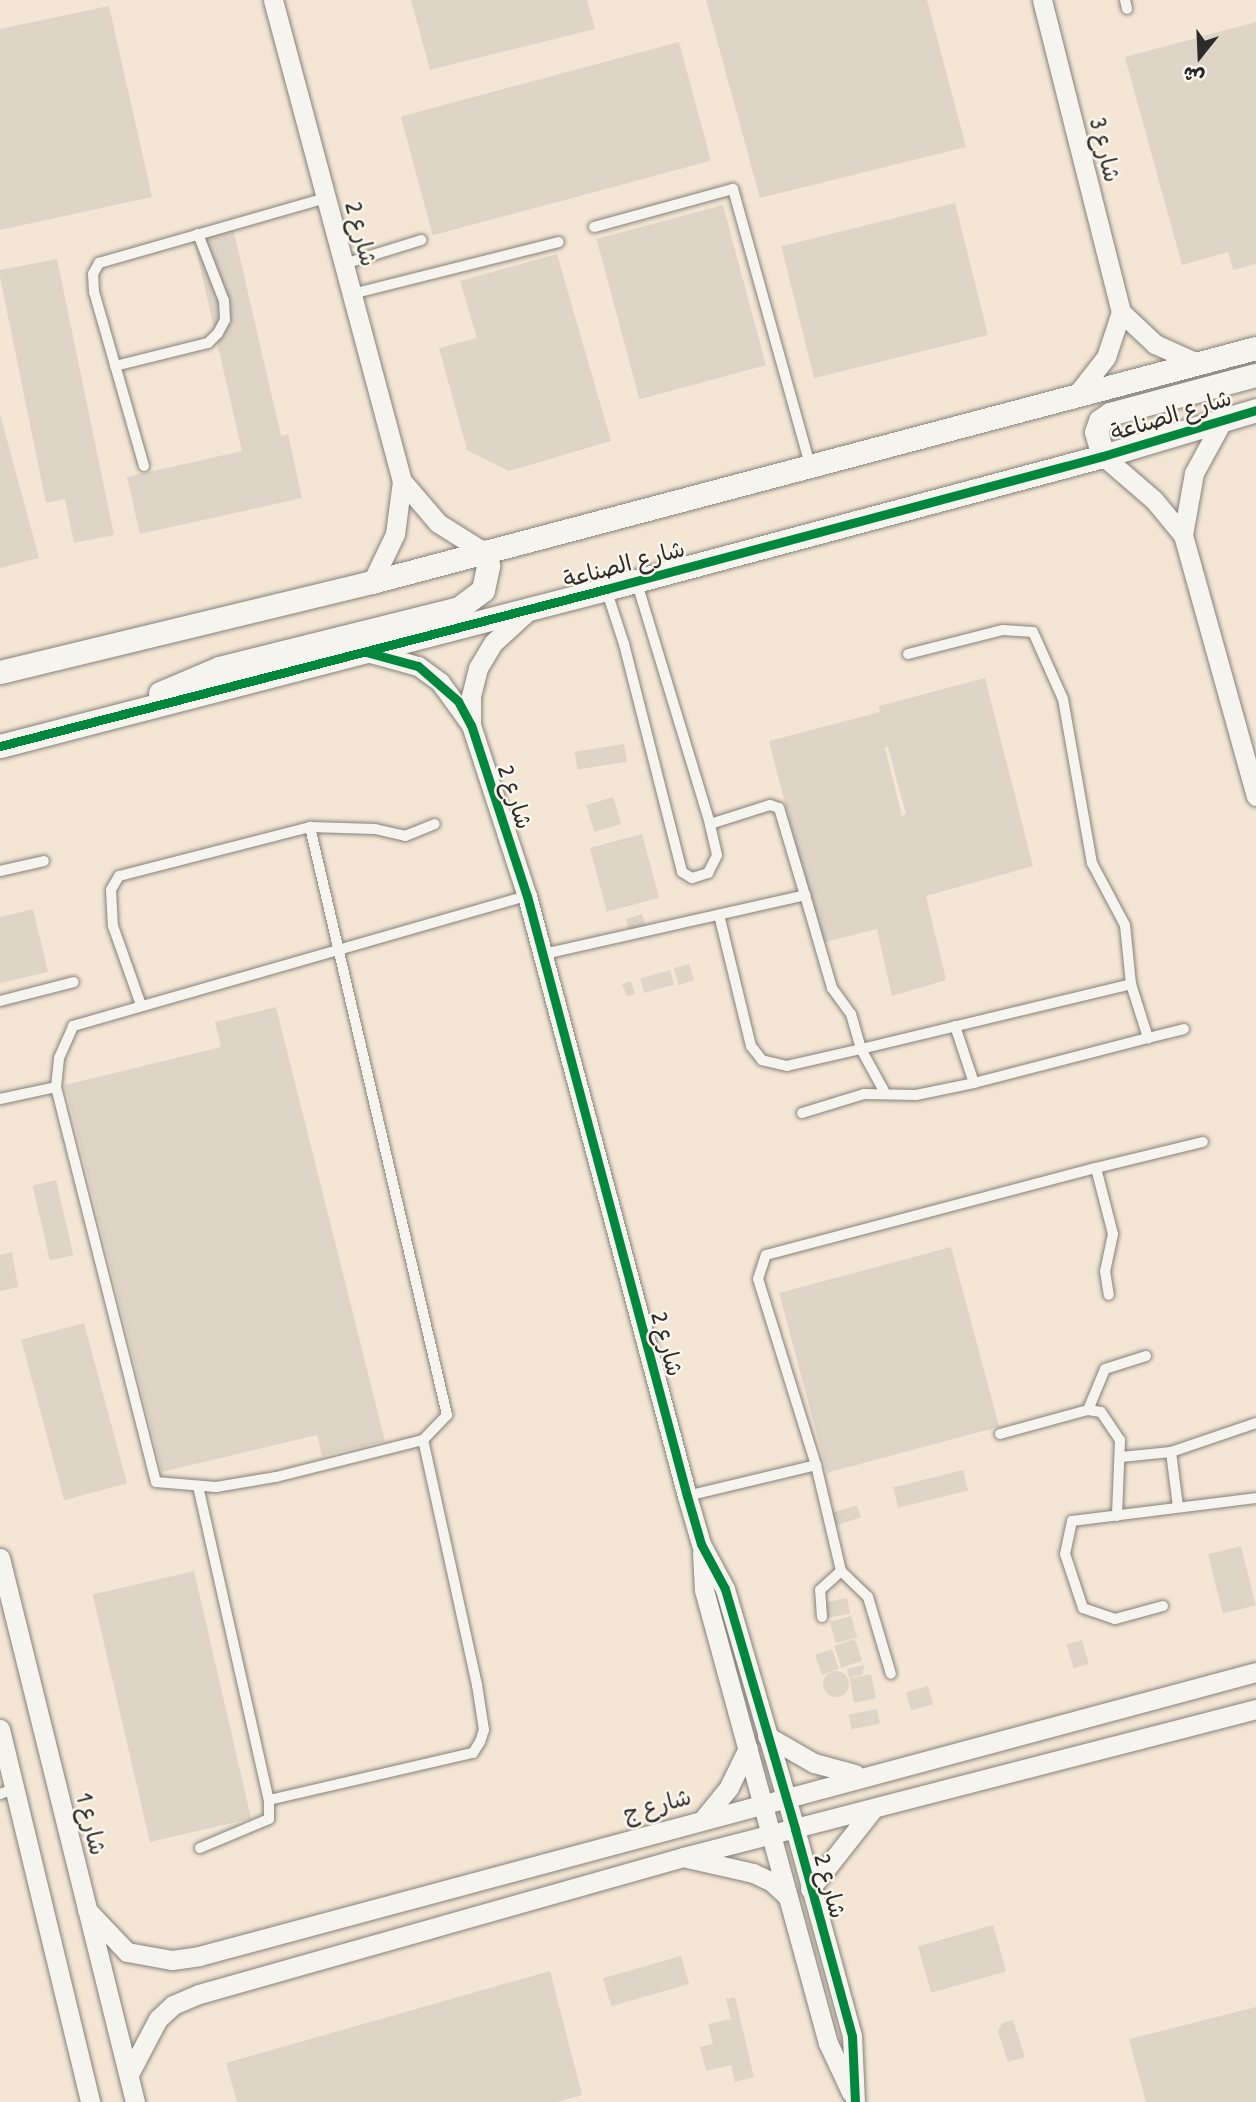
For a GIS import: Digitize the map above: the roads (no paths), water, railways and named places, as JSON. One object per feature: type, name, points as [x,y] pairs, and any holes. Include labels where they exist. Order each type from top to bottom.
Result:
[{"type":"street","name":"شارع 2","points":[[273,0],[402,481],[395,534],[372,582]]},
{"type":"street","name":"شارع 3","points":[[1042,0],[1121,312]]},
{"type":"street","points":[[1077,394],[1107,357],[1121,312],[1155,344],[1197,363]]},
{"type":"street","name":"شارع الصناعة","points":[[0,673],[372,582],[1256,348]]},
{"type":"street","points":[[1256,375],[1110,414],[1100,421],[1096,432],[1103,456],[1154,500],[1182,534],[1256,796]]},
{"type":"street","name":"شارع الصناعة","points":[[0,746],[606,589],[1103,456],[1256,410]]},
{"type":"street","points":[[1182,534],[1194,473],[1224,418]]},
{"type":"street","name":"شارع 2","points":[[402,481],[438,523],[484,552]]},
{"type":"street","points":[[120,715],[219,668],[459,608],[483,590],[488,566],[484,552]]},
{"type":"street","name":"شارع 2","points":[[471,725],[471,695],[478,667],[493,643],[530,608]]},
{"type":"street","name":"شارع 2","points":[[366,652],[405,661],[440,682],[471,725],[544,954],[701,1544],[725,1588],[795,1829],[852,2036],[855,2102]]},
{"type":"street","name":"شارع 2","points":[[701,1544],[704,1590],[828,2043],[855,2102]]},
{"type":"street","name":"شارع 1","points":[[0,1558],[135,2102]]},
{"type":"street","name":"شارع ج","points":[[87,1910],[127,1952],[172,1961],[1256,1672]]},
{"type":"street","points":[[129,2074],[158,2019],[173,2005],[199,1994],[682,1857],[1256,1709]]},
{"type":"street","points":[[0,1729],[7,1791],[90,2102]]},
{"type":"street","points":[[767,1736],[814,1763],[863,1775]]},
{"type":"street","points":[[705,1817],[729,1787],[747,1748]]},
{"type":"street","points":[[810,1889],[873,1809]]},
{"type":"street","points":[[682,1857],[753,1873],[772,1882],[788,1897]]},
{"type":"lane","points":[[594,227],[733,189],[810,466]]},
{"type":"lane","points":[[144,466],[94,292],[93,274],[99,263],[326,198]]},
{"type":"lane","points":[[114,366],[208,343],[218,333],[225,320],[224,301],[198,234]]},
{"type":"lane","points":[[344,264],[421,240]]},
{"type":"lane","points":[[352,295],[559,242]]},
{"type":"lane","points":[[606,589],[624,644],[682,872],[692,878],[708,873],[718,855],[636,580]]},
{"type":"lane","points":[[908,654],[1003,630],[1033,632],[1063,699],[1092,863],[1125,925],[1130,984],[1148,1038]]},
{"type":"lane","points":[[710,824],[770,805],[779,808],[832,988],[850,1014],[861,1049],[884,1091]]},
{"type":"lane","points":[[142,1005],[113,926],[111,890],[119,876],[310,827],[375,829],[405,836],[435,824]]},
{"type":"lane","points":[[310,827],[341,946],[447,1415],[423,1440],[276,1477],[198,1486],[156,1482],[56,1087],[59,1058],[73,1026],[341,946],[527,896]]},
{"type":"lane","points":[[0,871],[44,861]]},
{"type":"lane","points":[[544,954],[805,895]]},
{"type":"lane","points":[[719,915],[751,1046],[762,1060],[786,1066],[1130,984]]},
{"type":"lane","points":[[0,1001],[74,982]]},
{"type":"lane","points":[[955,1026],[974,1083]]},
{"type":"lane","points":[[802,1113],[884,1091],[916,1095],[974,1083],[1184,1029]]},
{"type":"lane","points":[[0,1099],[56,1087]]},
{"type":"lane","points":[[891,1674],[867,1598],[841,1571],[816,1465],[758,1279],[766,1255],[1203,1142]]},
{"type":"lane","points":[[1096,1168],[1113,1234],[1105,1271],[1109,1295]]},
{"type":"lane","points":[[1088,1410],[1105,1369],[1146,1356]]},
{"type":"lane","points":[[1000,1434],[1088,1410],[1101,1412],[1113,1425],[1121,1457],[1117,1516]]},
{"type":"lane","points":[[1121,1457],[1171,1452],[1256,1423]]},
{"type":"lane","points":[[269,1800],[473,1753],[480,1742],[484,1730],[477,1685],[423,1440]]},
{"type":"lane","points":[[1171,1452],[1178,1507]]},
{"type":"lane","points":[[687,1496],[816,1465]]},
{"type":"lane","points":[[198,1486],[269,1800],[269,1819],[201,1848]]},
{"type":"lane","points":[[1163,1606],[1115,1619],[1083,1608],[1065,1554],[1068,1527],[1079,1518],[1117,1516],[1256,1498]]},
{"type":"lane","points":[[822,1617],[820,1590],[841,1571]]}]
